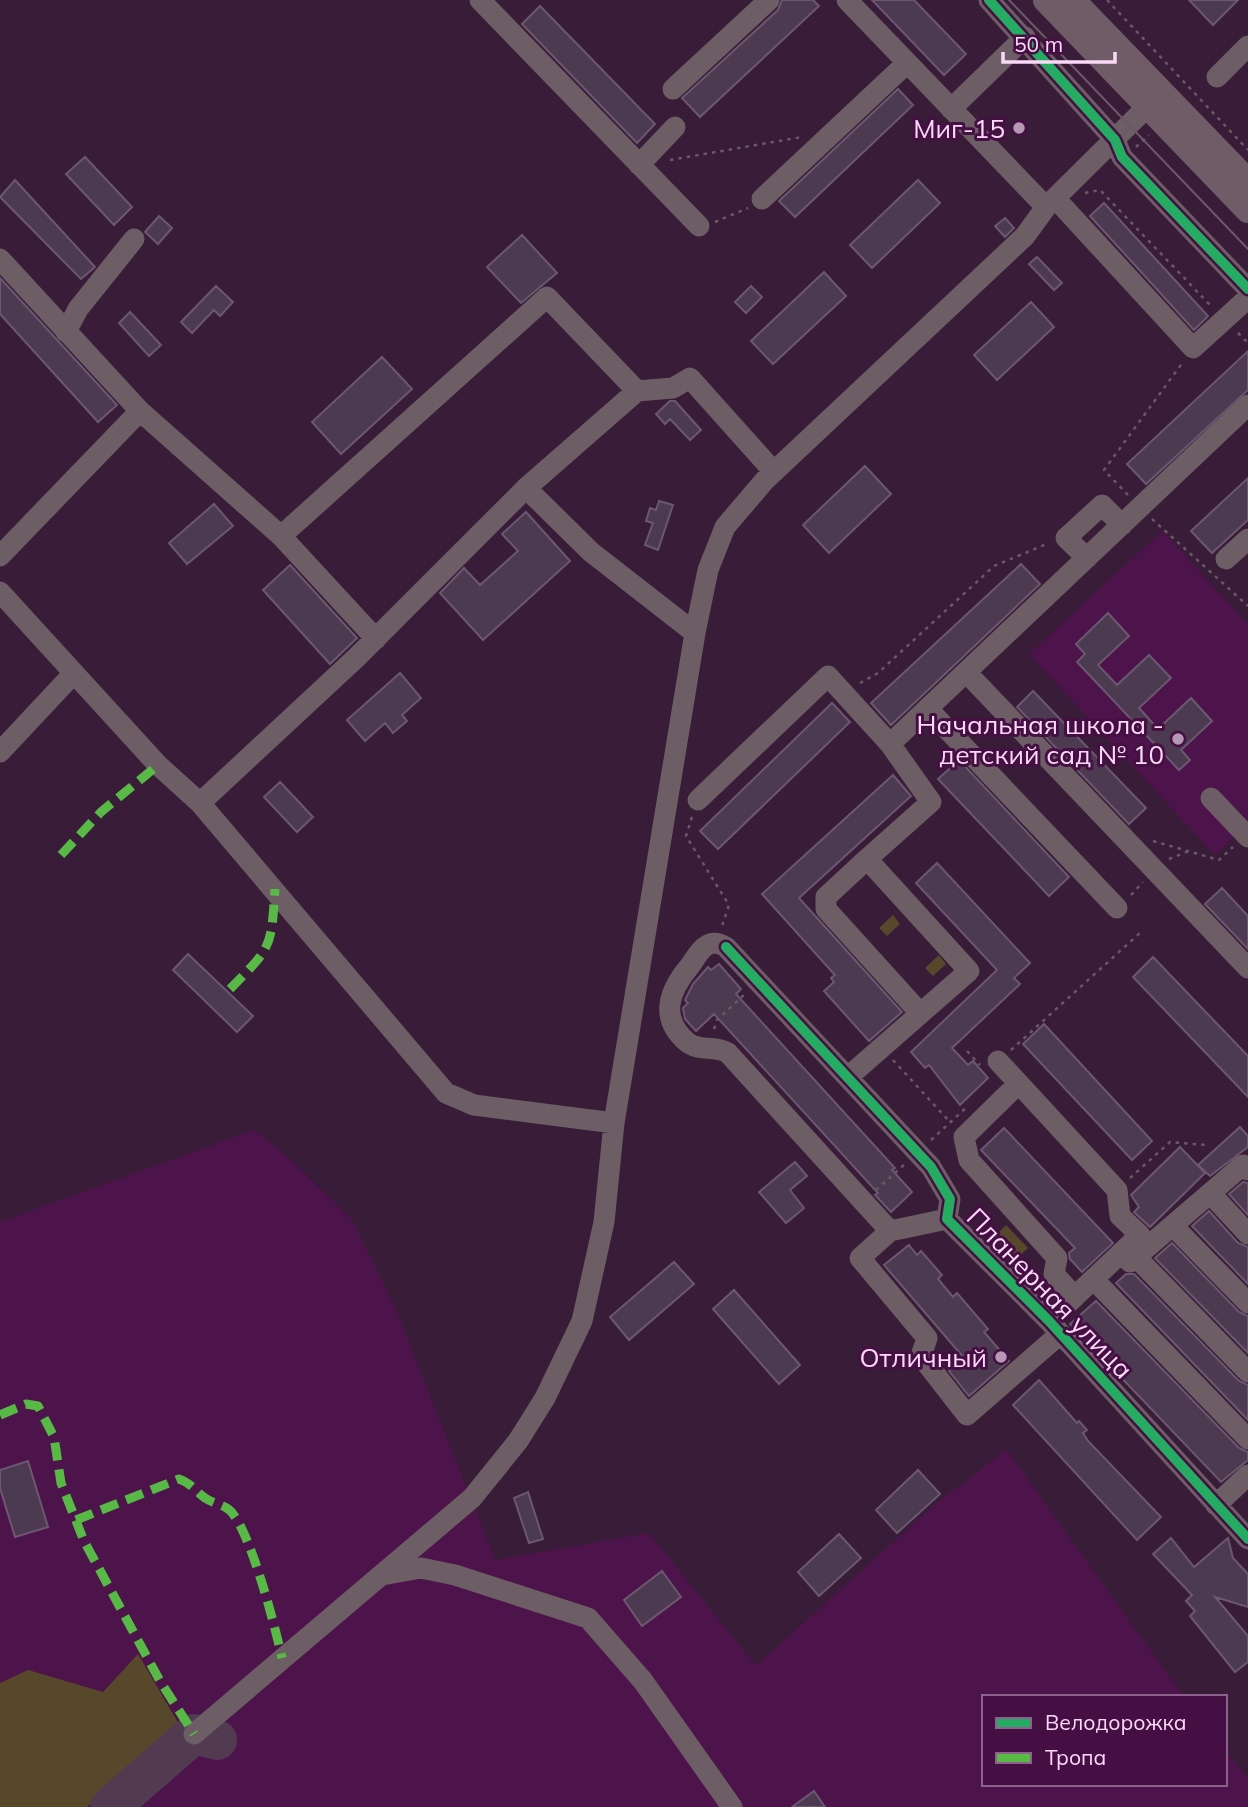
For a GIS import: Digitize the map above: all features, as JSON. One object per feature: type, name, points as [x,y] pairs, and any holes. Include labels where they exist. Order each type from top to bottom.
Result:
[{"type":"main road","points":[[1046,0],[1248,210]]},
{"type":"main road","points":[[1072,0],[1248,182]]},
{"type":"street","points":[[673,89],[769,0]]},
{"type":"street","points":[[847,0],[951,109],[1051,202],[1194,348],[1248,298]]},
{"type":"street","points":[[989,0],[1115,140],[1122,157],[1248,289]]},
{"type":"street","points":[[482,1],[699,226]]},
{"type":"street","points":[[951,109],[1025,37]]},
{"type":"street","points":[[1217,77],[1248,46]]},
{"type":"street","points":[[762,199],[907,63]]},
{"type":"street","points":[[194,1734],[472,1498],[518,1441],[545,1398],[582,1321],[604,1222],[614,1123],[695,633],[708,570],[725,527],[774,472],[1025,236],[1051,202],[1148,106]]},
{"type":"street","points":[[639,165],[674,127]]},
{"type":"street","points":[[66,332],[78,309],[134,239]]},
{"type":"street","points":[[0,259],[140,411],[281,536],[376,639]]},
{"type":"street","points":[[281,536],[547,297],[638,391]]},
{"type":"street","points":[[200,803],[376,639],[526,488],[638,391],[673,388],[690,378],[774,472]]},
{"type":"street","points":[[890,744],[1248,405]]},
{"type":"street","points":[[0,556],[140,411]]},
{"type":"street","points":[[526,488],[591,552],[695,633]]},
{"type":"street","points":[[1087,558],[1066,538],[1102,505],[1122,525]]},
{"type":"street","points":[[1226,559],[1248,539]]},
{"type":"street","points":[[0,592],[158,765],[200,803],[446,1093],[474,1105],[614,1123]]},
{"type":"street","points":[[966,672],[1248,968]]},
{"type":"street","points":[[0,752],[74,673]]},
{"type":"street","points":[[698,800],[828,676],[890,744],[931,802],[826,897],[826,909],[920,1013]]},
{"type":"street","points":[[928,709],[1117,908]]},
{"type":"street","points":[[1211,798],[1247,836]]},
{"type":"street","points":[[848,1077],[880,1046],[969,971],[867,859]]},
{"type":"street","points":[[722,944],[706,945],[673,986],[669,1016],[676,1031],[696,1047],[720,1048],[728,1052],[890,1231]]},
{"type":"street","name":"Планерная улица","points":[[722,944],[931,1167],[950,1199],[947,1219],[1054,1327],[1248,1539]]},
{"type":"street","points":[[998,1061],[1117,1190],[1120,1216],[1140,1235],[1074,1297],[1054,1327]]},
{"type":"street","points":[[1017,1084],[964,1137],[969,1160],[1057,1258],[1054,1274],[1074,1297]]},
{"type":"street","points":[[947,1219],[890,1231],[860,1258],[927,1338],[921,1356],[967,1415],[1054,1327],[1100,1286],[1243,1165],[1248,1170]]},
{"type":"street","points":[[1211,1194],[1248,1234]]},
{"type":"street","points":[[1173,1226],[1248,1303]]},
{"type":"street","points":[[1136,1257],[1248,1371]]},
{"type":"street","points":[[1100,1286],[1248,1439]]},
{"type":"street","points":[[1216,1505],[1248,1475]]},
{"type":"street","points":[[378,1576],[421,1567],[455,1575],[588,1618],[643,1681],[732,1807]]},
{"type":"path","points":[[1107,0],[1248,149]]},
{"type":"path","points":[[639,165],[835,131]]},
{"type":"path","points":[[1051,202],[1100,190],[1248,343]]},
{"type":"path","points":[[699,226],[738,214],[762,199]]},
{"type":"path","points":[[840,689],[878,673],[994,566],[1022,552],[1066,538]]},
{"type":"path","points":[[698,800],[686,836],[729,905],[722,944]]},
{"type":"path","points":[[1153,841],[1219,860],[1247,836]]},
{"type":"path","points":[[998,1061],[1140,932]]},
{"type":"path","points":[[707,1048],[717,1020],[744,995]]},
{"type":"path","points":[[880,1046],[964,1137]]},
{"type":"path","points":[[1117,1190],[1170,1142],[1206,1145]]},
{"type":"shaded area","name":"Начальная школа - детский сад № 10","points":[[1162,531],[1248,624],[1248,824],[1215,855],[1029,654]]},
{"type":"shaded area","points":[[893,915],[900,924],[887,936],[879,928]]},
{"type":"shaded area","points":[[939,955],[946,964],[933,976],[925,968]]},
{"type":"shaded area","points":[[254,1130],[291,1160],[352,1220],[396,1310],[495,1560],[649,1533],[756,1666],[950,1491],[958,1488],[1006,1449],[1183,1695],[982,1695],[982,1786],[1227,1786],[1227,1753],[1248,1779],[1248,1807],[0,1807],[0,1222]]},
{"type":"shaded area","points":[[1006,1225],[1028,1248],[1015,1260],[994,1237]]},
{"type":"shaded area","points":[[138,1654],[180,1726],[87,1807],[0,1807],[0,1683],[28,1670],[103,1692]]},
{"type":"building","points":[[782,0],[813,0],[819,6],[700,117],[682,98],[778,10]]},
{"type":"building","points":[[872,0],[914,0],[966,54],[944,75]]},
{"type":"building","points":[[1189,0],[1238,0],[1213,25]]},
{"type":"building","points":[[540,6],[655,124],[637,143],[522,24]]},
{"type":"building","points":[[898,89],[913,105],[795,217],[779,201]]},
{"type":"building","points":[[85,157],[132,207],[114,225],[66,174]]},
{"type":"building","points":[[15,180],[95,267],[81,279],[0,197]]},
{"type":"building","points":[[918,180],[940,203],[872,268],[850,245]]},
{"type":"building","points":[[1104,203],[1208,316],[1194,330],[1090,216]]},
{"type":"building","points":[[159,216],[172,228],[158,244],[145,232]]},
{"type":"building","points":[[1005,218],[1014,228],[1005,237],[995,226]]},
{"type":"building","points":[[522,235],[557,273],[521,303],[487,267]]},
{"type":"building","points":[[1037,257],[1062,283],[1054,290],[1029,264]]},
{"type":"building","points":[[824,272],[846,296],[773,364],[751,341]]},
{"type":"building","points":[[0,278],[117,405],[98,422],[0,314]]},
{"type":"building","points":[[216,286],[233,302],[220,316],[214,310],[192,333],[181,322]]},
{"type":"building","points":[[751,286],[762,297],[746,313],[735,302]]},
{"type":"building","points":[[1031,302],[1054,327],[997,380],[974,355]]},
{"type":"building","points":[[130,312],[161,345],[149,356],[119,323]]},
{"type":"building","points":[[1248,351],[1248,390],[1146,484],[1127,464]]},
{"type":"building","points":[[382,357],[412,389],[341,454],[312,422]]},
{"type":"building","points":[[670,401],[675,401],[701,430],[690,440],[670,419],[665,424],[656,414]]},
{"type":"building","points":[[865,466],[891,494],[829,553],[803,525]]},
{"type":"building","points":[[1248,478],[1248,520],[1212,553],[1191,531]]},
{"type":"building","points":[[659,501],[673,505],[658,550],[645,545],[653,523],[646,521],[650,508],[656,510]]},
{"type":"building","points":[[214,504],[233,526],[187,564],[169,543]]},
{"type":"building","points":[[526,512],[570,561],[483,640],[440,593],[464,568],[480,585],[518,551],[502,534]]},
{"type":"building","points":[[1021,564],[1040,584],[891,725],[871,703]]},
{"type":"building","points":[[290,565],[357,638],[330,664],[263,590]]},
{"type":"building","points":[[1108,613],[1129,636],[1098,665],[1117,685],[1149,655],[1171,678],[1139,708],[1158,729],[1191,698],[1212,721],[1181,750],[1190,760],[1179,770],[1077,662],[1085,654],[1076,644]]},
{"type":"building","points":[[400,673],[421,698],[402,715],[407,721],[393,733],[385,723],[365,741],[347,720]]},
{"type":"building","points":[[1033,691],[1146,808],[1129,824],[1017,707]]},
{"type":"building","points":[[832,703],[850,722],[718,849],[700,831]]},
{"type":"building","points":[[959,760],[1069,877],[1049,896],[938,779]]},
{"type":"building","points":[[893,775],[911,796],[799,898],[902,1012],[869,1041],[824,991],[834,982],[831,978],[835,975],[762,894]]},
{"type":"building","points":[[280,782],[313,817],[297,832],[264,797]]},
{"type":"building","points":[[937,863],[1030,963],[1014,978],[1020,984],[952,1048],[968,1065],[973,1061],[988,1078],[960,1105],[929,1065],[925,1068],[911,1052],[997,970],[916,883]]},
{"type":"building","points":[[1222,888],[1248,916],[1248,949],[1205,904]]},
{"type":"building","points":[[188,954],[253,1016],[237,1032],[173,970]]},
{"type":"building","points":[[1153,957],[1248,1056],[1248,1097],[1133,977]]},
{"type":"building","points":[[719,964],[741,989],[736,994],[895,1168],[892,1170],[912,1192],[891,1212],[875,1195],[878,1193],[714,1014],[696,1031],[685,1019],[683,1008],[688,1003],[685,1000],[693,984],[708,967],[711,970]]},
{"type":"building","points":[[1044,1024],[1152,1141],[1132,1160],[1023,1044]]},
{"type":"building","points":[[1240,1127],[1248,1136],[1248,1147],[1210,1176],[1198,1165]]},
{"type":"building","points":[[1004,1128],[1113,1243],[1082,1272],[1070,1259],[1069,1253],[1075,1248],[981,1150]]},
{"type":"building","points":[[1180,1147],[1205,1173],[1150,1227],[1134,1212],[1139,1207],[1131,1195]]},
{"type":"building","points":[[795,1162],[807,1176],[790,1190],[804,1208],[786,1223],[759,1192]]},
{"type":"building","points":[[1243,1182],[1248,1183],[1248,1215],[1229,1194]]},
{"type":"building","points":[[1209,1211],[1238,1243],[1248,1247],[1248,1284],[1192,1226]]},
{"type":"building","points":[[1172,1243],[1239,1312],[1248,1316],[1248,1353],[1155,1258]]},
{"type":"building","points":[[909,1245],[917,1255],[921,1251],[942,1275],[938,1279],[953,1297],[957,1293],[988,1329],[984,1332],[1009,1361],[969,1396],[949,1371],[964,1358],[884,1265]]},
{"type":"building","points":[[674,1262],[694,1284],[629,1340],[610,1317]]},
{"type":"building","points":[[1126,1274],[1134,1274],[1239,1381],[1248,1385],[1248,1420],[1116,1283]]},
{"type":"building","points":[[734,1290],[800,1365],[779,1384],[713,1309]]},
{"type":"building","points":[[1096,1301],[1239,1448],[1248,1452],[1248,1460],[1221,1482],[1070,1324]]},
{"type":"building","points":[[1039,1380],[1077,1423],[1079,1421],[1087,1430],[1083,1433],[1088,1441],[1161,1517],[1137,1540],[1013,1405]]},
{"type":"building","points":[[28,1461],[48,1527],[15,1537],[0,1488],[0,1470]]},
{"type":"building","points":[[918,1470],[940,1494],[897,1533],[876,1510]]},
{"type":"building","points":[[528,1492],[543,1539],[529,1543],[514,1498]]},
{"type":"building","points":[[839,1534],[861,1558],[819,1596],[798,1572]]},
{"type":"building","points":[[1171,1538],[1194,1567],[1228,1538],[1233,1558],[1248,1574],[1248,1607],[1215,1597],[1248,1636],[1248,1662],[1235,1672],[1190,1616],[1195,1611],[1186,1601],[1192,1595],[1153,1554]]},
{"type":"building","points":[[662,1571],[681,1597],[642,1626],[624,1600]]},
{"type":"building","points":[[814,1791],[825,1807],[792,1807]]},
{"type":"taxiway","points":[[110,1807],[194,1734],[217,1740]]},
{"type":"tram line","points":[[1009,0],[1248,249]]},
{"type":"marked path","points":[[61,855],[101,812],[158,765]]},
{"type":"marked path","points":[[230,989],[254,964],[267,945],[275,889]]},
{"type":"marked path","points":[[0,1415],[26,1404],[38,1406],[54,1437],[61,1483],[84,1541],[160,1681],[194,1734]]},
{"type":"marked path","points":[[76,1520],[179,1479],[205,1498],[227,1509],[233,1514],[248,1542],[282,1658]]},
{"type":"cycle path","points":[[989,0],[1115,140],[1122,157],[1248,289]]},
{"type":"cycle path","points":[[726,947],[931,1167],[950,1199],[947,1219],[1049,1321],[1248,1539]]},
{"type":"place","name":"Миг-15","points":[[1019,128]]},
{"type":"place","name":"Начальная школа - детский сад № 10","points":[[1178,739]]},
{"type":"place","name":"Отличный","points":[[1001,1357]]}]
